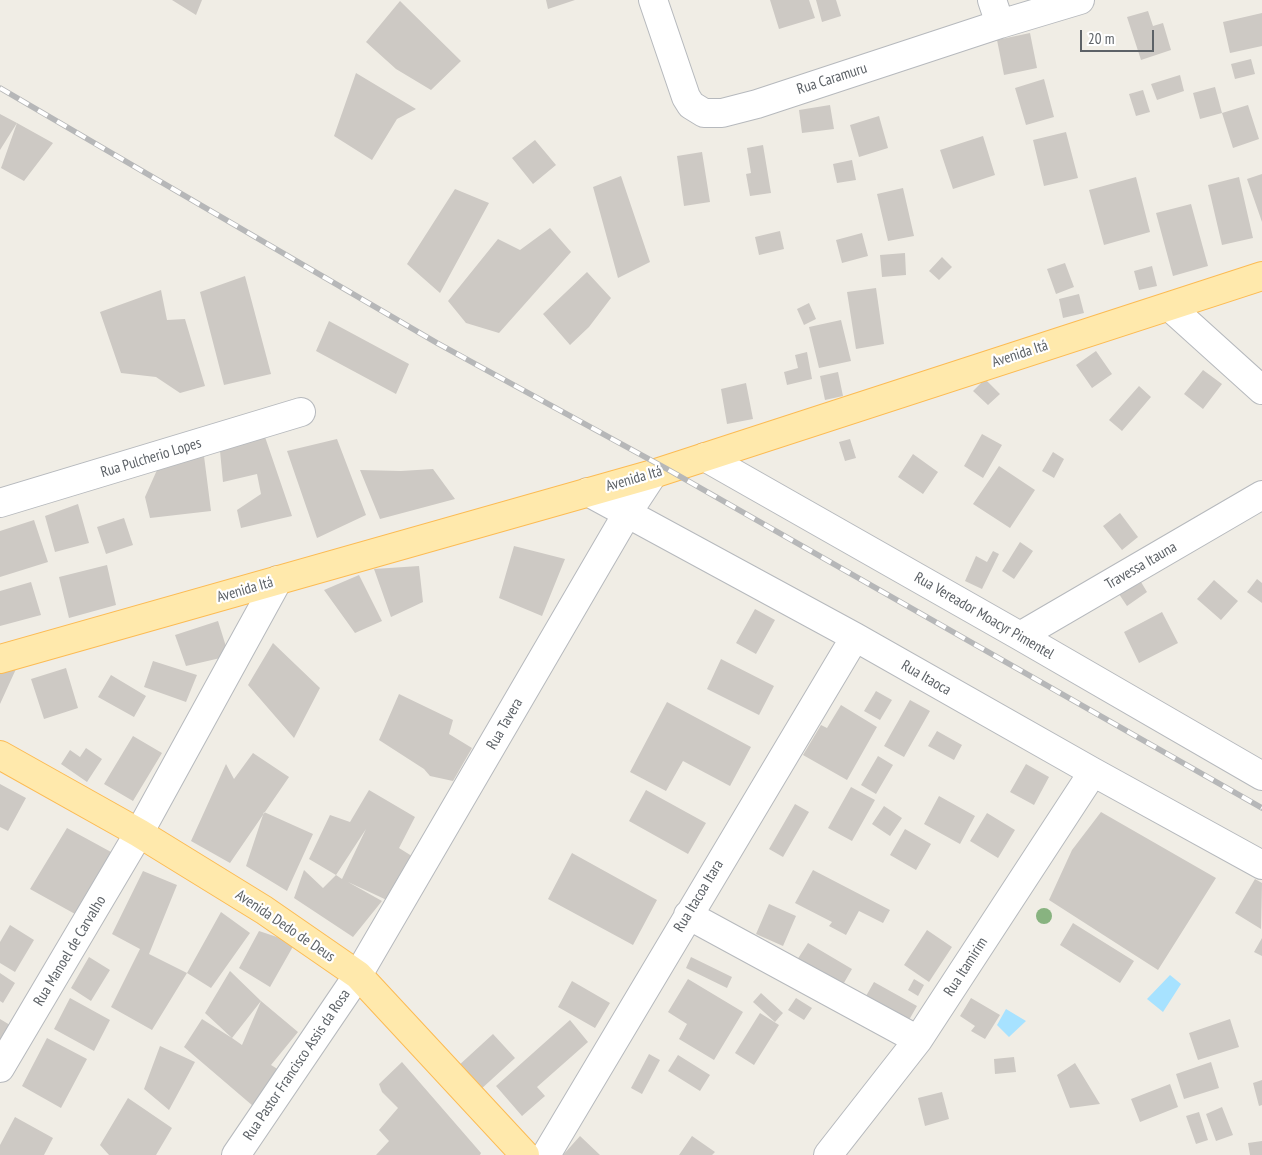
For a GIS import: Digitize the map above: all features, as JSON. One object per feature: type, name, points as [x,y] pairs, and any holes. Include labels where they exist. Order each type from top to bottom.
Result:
[{"type":"main road","name":"Avenida Itá","points":[[0,659],[653,474],[1262,276]]},
{"type":"main road","name":"Avenida Dedo de Deus","points":[[0,755],[139,833],[264,910],[358,975],[524,1155]]},
{"type":"street","name":"Rua Caramuru","points":[[653,0],[686,97],[691,105],[704,113],[722,113],[757,104],[996,12],[1080,0]]},
{"type":"street","points":[[1170,307],[1262,390]]},
{"type":"street","name":"Rua Pulcherio Lopes","points":[[0,504],[301,412]]},
{"type":"street","name":"Rua Vereador Moacyr Pimentel","points":[[705,457],[1262,776]]},
{"type":"street","name":"Rua Tavera","points":[[358,975],[628,512],[653,474]]},
{"type":"street","name":"Rua Itaoca","points":[[588,492],[628,512],[1262,865]]},
{"type":"street","name":"Travessa Itauna","points":[[1020,636],[1262,495]]},
{"type":"street","name":"Rua Manoel de Carvalho","points":[[0,1068],[139,833],[278,580]]},
{"type":"street","name":"Rua Itacoa Itara","points":[[546,1155],[855,638]]},
{"type":"street","name":"Rua Itamirim","points":[[828,1155],[918,1040],[1093,772]]},
{"type":"street","points":[[688,915],[918,1040]]},
{"type":"street","name":"Rua Pastor Francisco Assis da Rosa","points":[[236,1155],[358,975]]},
{"type":"water","points":[[1170,975],[1181,984],[1163,1012],[1147,999]]},
{"type":"water","points":[[1006,1009],[1026,1021],[1009,1037],[997,1025]]},
{"type":"building","points":[[172,0],[202,0],[196,15]]},
{"type":"building","points":[[546,0],[575,0],[548,9]]},
{"type":"building","points":[[770,0],[809,0],[815,18],[779,29]]},
{"type":"building","points":[[816,0],[836,0],[841,16],[822,22]]},
{"type":"building","points":[[400,1],[461,61],[431,90],[396,69],[366,42]]},
{"type":"building","points":[[1148,11],[1153,26],[1163,23],[1171,50],[1141,60],[1127,17]]},
{"type":"building","points":[[1262,13],[1262,46],[1230,53],[1223,22]]},
{"type":"building","points":[[1030,33],[1037,68],[1004,75],[997,40]]},
{"type":"building","points":[[1251,59],[1255,74],[1235,79],[1231,64]]},
{"type":"building","points":[[356,73],[416,109],[397,119],[372,160],[334,136]]},
{"type":"building","points":[[1180,75],[1184,91],[1157,100],[1151,84]]},
{"type":"building","points":[[1044,79],[1054,117],[1026,125],[1015,88]]},
{"type":"building","points":[[1215,87],[1222,113],[1200,119],[1193,93]]},
{"type":"building","points":[[1143,90],[1150,112],[1136,116],[1129,94]]},
{"type":"building","points":[[830,105],[834,129],[802,133],[799,110]]},
{"type":"building","points":[[1248,105],[1259,139],[1233,148],[1222,113]]},
{"type":"building","points":[[0,114],[17,123],[0,150]]},
{"type":"building","points":[[879,116],[888,148],[859,157],[850,125]]},
{"type":"building","points":[[17,123],[53,143],[24,181],[1,168]]},
{"type":"building","points":[[1066,132],[1078,178],[1044,186],[1033,140]]},
{"type":"building","points":[[983,136],[995,175],[953,189],[940,150]]},
{"type":"building","points":[[535,140],[556,165],[533,184],[512,158]]},
{"type":"building","points":[[763,145],[771,193],[750,196],[746,174],[751,173],[747,148]]},
{"type":"building","points":[[702,152],[710,202],[684,206],[677,156]]},
{"type":"building","points":[[852,160],[856,180],[837,183],[833,164]]},
{"type":"building","points":[[1262,174],[1262,222],[1247,179]]},
{"type":"building","points":[[621,176],[650,262],[618,278],[593,187]]},
{"type":"building","points":[[1136,177],[1150,232],[1104,245],[1089,190]]},
{"type":"building","points":[[1239,177],[1253,238],[1222,245],[1208,185]]},
{"type":"building","points":[[903,188],[914,236],[888,241],[877,194]]},
{"type":"building","points":[[455,189],[489,203],[440,293],[407,264]]},
{"type":"building","points":[[1191,204],[1208,266],[1173,276],[1156,213]]},
{"type":"building","points":[[550,228],[571,252],[499,333],[466,323],[448,301],[498,239],[520,250]]},
{"type":"building","points":[[780,231],[784,249],[759,255],[755,237]]},
{"type":"building","points":[[862,233],[868,256],[842,263],[836,240]]},
{"type":"building","points":[[905,253],[906,275],[882,277],[880,255]]},
{"type":"building","points":[[942,257],[952,267],[939,280],[929,271]]},
{"type":"building","points":[[1065,263],[1074,287],[1056,294],[1047,269]]},
{"type":"building","points":[[1152,266],[1157,286],[1139,290],[1134,271]]},
{"type":"building","points":[[587,272],[611,298],[589,327],[570,345],[543,314]]},
{"type":"building","points":[[245,276],[271,374],[224,385],[200,292]]},
{"type":"building","points":[[876,288],[884,344],[856,349],[847,292]]},
{"type":"building","points":[[161,290],[167,320],[185,319],[205,386],[180,393],[156,377],[121,373],[100,312]]},
{"type":"building","points":[[1079,294],[1084,313],[1063,318],[1059,299]]},
{"type":"building","points":[[809,303],[816,319],[804,325],[797,309]]},
{"type":"building","points":[[841,320],[851,361],[819,368],[809,327]]},
{"type":"building","points":[[329,321],[409,364],[396,394],[316,351]]},
{"type":"building","points":[[1096,351],[1112,374],[1092,388],[1076,365]]},
{"type":"building","points":[[807,352],[812,379],[787,385],[784,372],[798,368],[795,355]]},
{"type":"building","points":[[1203,370],[1222,384],[1203,409],[1184,394]]},
{"type":"building","points":[[838,372],[843,396],[825,400],[820,376]]},
{"type":"building","points":[[985,379],[1000,394],[988,405],[973,391]]},
{"type":"building","points":[[746,383],[753,419],[727,424],[721,389]]},
{"type":"building","points":[[1139,386],[1151,397],[1122,431],[1109,420]]},
{"type":"building","points":[[264,434],[292,516],[241,528],[237,510],[261,494],[257,474],[223,482],[220,451]]},
{"type":"building","points":[[982,434],[1002,445],[983,478],[964,466]]},
{"type":"building","points":[[337,439],[366,515],[317,538],[287,451]]},
{"type":"building","points":[[850,439],[856,458],[845,461],[839,442]]},
{"type":"building","points":[[1053,452],[1064,459],[1054,478],[1042,471]]},
{"type":"building","points":[[913,454],[938,472],[923,494],[898,477]]},
{"type":"building","points":[[204,456],[211,511],[150,518],[145,497],[157,470]]},
{"type":"building","points":[[999,466],[1035,490],[1010,528],[973,504]]},
{"type":"building","points":[[433,469],[455,499],[380,519],[360,470],[401,471]]},
{"type":"building","points":[[78,504],[89,543],[55,552],[45,516]]},
{"type":"building","points":[[1120,513],[1138,537],[1122,550],[1103,526]]},
{"type":"building","points":[[124,518],[133,545],[106,554],[97,527]]},
{"type":"building","points":[[34,520],[48,562],[0,577],[0,531]]},
{"type":"building","points":[[1020,542],[1033,551],[1014,579],[1002,571]]},
{"type":"building","points":[[514,546],[565,559],[542,616],[499,598]]},
{"type":"building","points":[[993,551],[999,554],[982,589],[965,581],[976,556],[987,562]]},
{"type":"building","points":[[107,565],[116,605],[69,618],[59,577]]},
{"type":"building","points":[[419,566],[423,602],[391,617],[374,569]]},
{"type":"building","points":[[359,575],[382,621],[355,633],[324,590]]},
{"type":"building","points":[[1138,577],[1147,592],[1127,606],[1117,591]]},
{"type":"building","points":[[1257,579],[1262,583],[1262,603],[1247,592]]},
{"type":"building","points":[[1214,580],[1238,601],[1221,620],[1197,599]]},
{"type":"building","points":[[31,582],[41,615],[0,626],[0,591]]},
{"type":"building","points":[[755,609],[775,620],[756,654],[736,643]]},
{"type":"building","points":[[1162,612],[1178,643],[1139,663],[1124,632]]},
{"type":"building","points":[[218,621],[229,656],[186,666],[175,635]]},
{"type":"building","points":[[273,643],[320,688],[294,738],[248,685]]},
{"type":"building","points":[[721,659],[774,686],[759,715],[707,689]]},
{"type":"building","points":[[153,661],[197,675],[186,702],[144,687]]},
{"type":"building","points":[[66,668],[78,708],[44,719],[31,679]]},
{"type":"building","points":[[16,669],[0,704],[0,673]]},
{"type":"building","points":[[111,675],[146,696],[134,717],[98,697]]},
{"type":"building","points":[[876,691],[892,700],[880,720],[864,711]]},
{"type":"building","points":[[399,694],[453,720],[449,734],[472,748],[453,781],[430,776],[424,769],[379,740]]},
{"type":"building","points":[[910,700],[930,711],[904,757],[884,746]]},
{"type":"building","points":[[667,702],[751,747],[730,786],[683,761],[666,791],[630,772]]},
{"type":"building","points":[[841,705],[877,727],[847,780],[803,755],[821,725],[827,728]]},
{"type":"building","points":[[937,731],[962,745],[954,760],[928,746]]},
{"type":"building","points":[[133,736],[162,753],[133,801],[104,784]]},
{"type":"building","points":[[86,748],[102,759],[87,782],[61,764],[70,750],[80,757]]},
{"type":"building","points":[[253,753],[289,777],[230,863],[191,841],[226,764],[234,779]]},
{"type":"building","points":[[878,756],[893,765],[876,794],[861,785]]},
{"type":"building","points":[[1026,764],[1049,777],[1034,805],[1010,792]]},
{"type":"building","points":[[0,784],[26,798],[8,831],[0,827]]},
{"type":"building","points":[[851,787],[875,800],[852,841],[828,828]]},
{"type":"building","points":[[369,790],[415,817],[399,848],[415,858],[391,902],[348,882],[382,901],[353,937],[294,898],[304,870],[323,888],[336,875],[309,859],[330,815],[350,822]],"holes":[[[366,829],[342,879],[336,875]]]},
{"type":"building","points":[[646,790],[706,823],[688,854],[629,821]]},
{"type":"building","points":[[939,796],[975,816],[960,844],[924,824]]},
{"type":"building","points":[[795,804],[809,812],[783,857],[769,849]]},
{"type":"building","points":[[884,806],[902,818],[890,836],[872,824]]},
{"type":"building","points":[[264,812],[313,834],[287,891],[246,866]]},
{"type":"building","points":[[1101,812],[1216,878],[1158,970],[1049,900],[1072,850]]},
{"type":"building","points":[[987,813],[1015,830],[998,858],[970,841]]},
{"type":"building","points":[[67,828],[111,852],[75,914],[30,889]]},
{"type":"building","points":[[905,829],[931,844],[916,870],[890,855]]},
{"type":"building","points":[[572,853],[657,900],[633,945],[548,899]]},
{"type":"building","points":[[813,870],[890,910],[883,923],[859,911],[846,935],[829,926],[832,922],[795,903]]},
{"type":"building","points":[[143,871],[177,885],[149,954],[187,973],[152,1030],[111,1007],[140,949],[112,934]]},
{"type":"building","points":[[1255,879],[1262,883],[1261,929],[1235,913]]},
{"type":"building","points":[[769,904],[796,916],[783,946],[756,934]]},
{"type":"building","points":[[221,912],[250,933],[211,988],[187,973]]},
{"type":"building","points":[[1073,923],[1134,961],[1120,983],[1060,945]]},
{"type":"building","points":[[10,925],[34,940],[15,972],[0,963],[0,942]]},
{"type":"building","points":[[927,930],[952,947],[929,982],[904,965]]},
{"type":"building","points":[[259,931],[295,943],[270,987],[239,968]]},
{"type":"building","points":[[1262,938],[1262,956],[1254,952]]},
{"type":"building","points":[[808,943],[852,969],[841,988],[797,960]]},
{"type":"building","points":[[89,957],[110,970],[91,1001],[71,988]]},
{"type":"building","points":[[691,957],[732,977],[727,988],[686,968]]},
{"type":"building","points":[[230,971],[261,1001],[232,1038],[205,1013]]},
{"type":"building","points":[[0,973],[15,983],[3,1003],[0,1001]]},
{"type":"building","points":[[688,979],[743,1012],[714,1060],[679,1039],[687,1024],[668,1012]]},
{"type":"building","points":[[914,979],[924,985],[918,996],[908,990]]},
{"type":"building","points":[[572,981],[610,1003],[595,1028],[558,1007]]},
{"type":"building","points":[[874,982],[917,1006],[909,1020],[866,996]]},
{"type":"building","points":[[761,993],[783,1013],[775,1022],[753,1002]]},
{"type":"building","points":[[70,998],[110,1020],[94,1051],[54,1029]]},
{"type":"building","points":[[796,998],[812,1008],[804,1020],[788,1010]]},
{"type":"building","points":[[971,998],[1000,1015],[985,1039],[971,1031],[975,1026],[960,1016]]},
{"type":"building","points":[[261,1001],[298,1032],[271,1065],[279,1070],[253,1106],[184,1047],[202,1019],[242,1045]]},
{"type":"building","points":[[760,1013],[779,1025],[754,1065],[735,1053]]},
{"type":"building","points":[[0,1019],[10,1025],[0,1042]]},
{"type":"building","points":[[1230,1019],[1239,1047],[1198,1060],[1189,1033]]},
{"type":"building","points":[[570,1020],[588,1042],[537,1087],[545,1096],[522,1116],[496,1086]]},
{"type":"building","points":[[493,1034],[515,1058],[479,1091],[457,1067]]},
{"type":"building","points":[[47,1038],[87,1059],[61,1108],[22,1086]]},
{"type":"building","points":[[160,1046],[195,1062],[169,1110],[144,1089]]},
{"type":"building","points":[[649,1054],[660,1060],[642,1094],[631,1088]]},
{"type":"building","points":[[678,1055],[710,1075],[700,1091],[668,1071]]},
{"type":"building","points":[[1014,1057],[1016,1072],[995,1074],[994,1059]]},
{"type":"building","points":[[402,1062],[481,1153],[480,1155],[376,1155],[389,1141],[379,1130],[398,1108],[382,1092],[379,1084]]},
{"type":"building","points":[[1211,1062],[1219,1088],[1184,1099],[1176,1074]]},
{"type":"building","points":[[1075,1063],[1100,1104],[1070,1108],[1057,1075]]},
{"type":"building","points":[[1262,1080],[1262,1105],[1259,1106],[1253,1083]]},
{"type":"building","points":[[1170,1084],[1178,1107],[1140,1122],[1131,1099]]},
{"type":"building","points":[[942,1092],[949,1119],[925,1126],[918,1098]]},
{"type":"building","points":[[128,1098],[172,1128],[156,1155],[109,1155],[100,1145]]},
{"type":"building","points":[[1222,1107],[1233,1135],[1216,1141],[1206,1114]]},
{"type":"building","points":[[1199,1112],[1208,1140],[1196,1144],[1186,1116]]},
{"type":"building","points":[[15,1117],[53,1138],[44,1155],[0,1155],[0,1145]]},
{"type":"building","points":[[580,1136],[600,1155],[563,1155]]},
{"type":"building","points":[[692,1136],[715,1152],[712,1155],[679,1155]]},
{"type":"building","points":[[1262,1141],[1262,1155],[1250,1155],[1248,1143]]},
{"type":"railway","points":[[0,88],[437,343],[667,469],[1262,808]]}]
